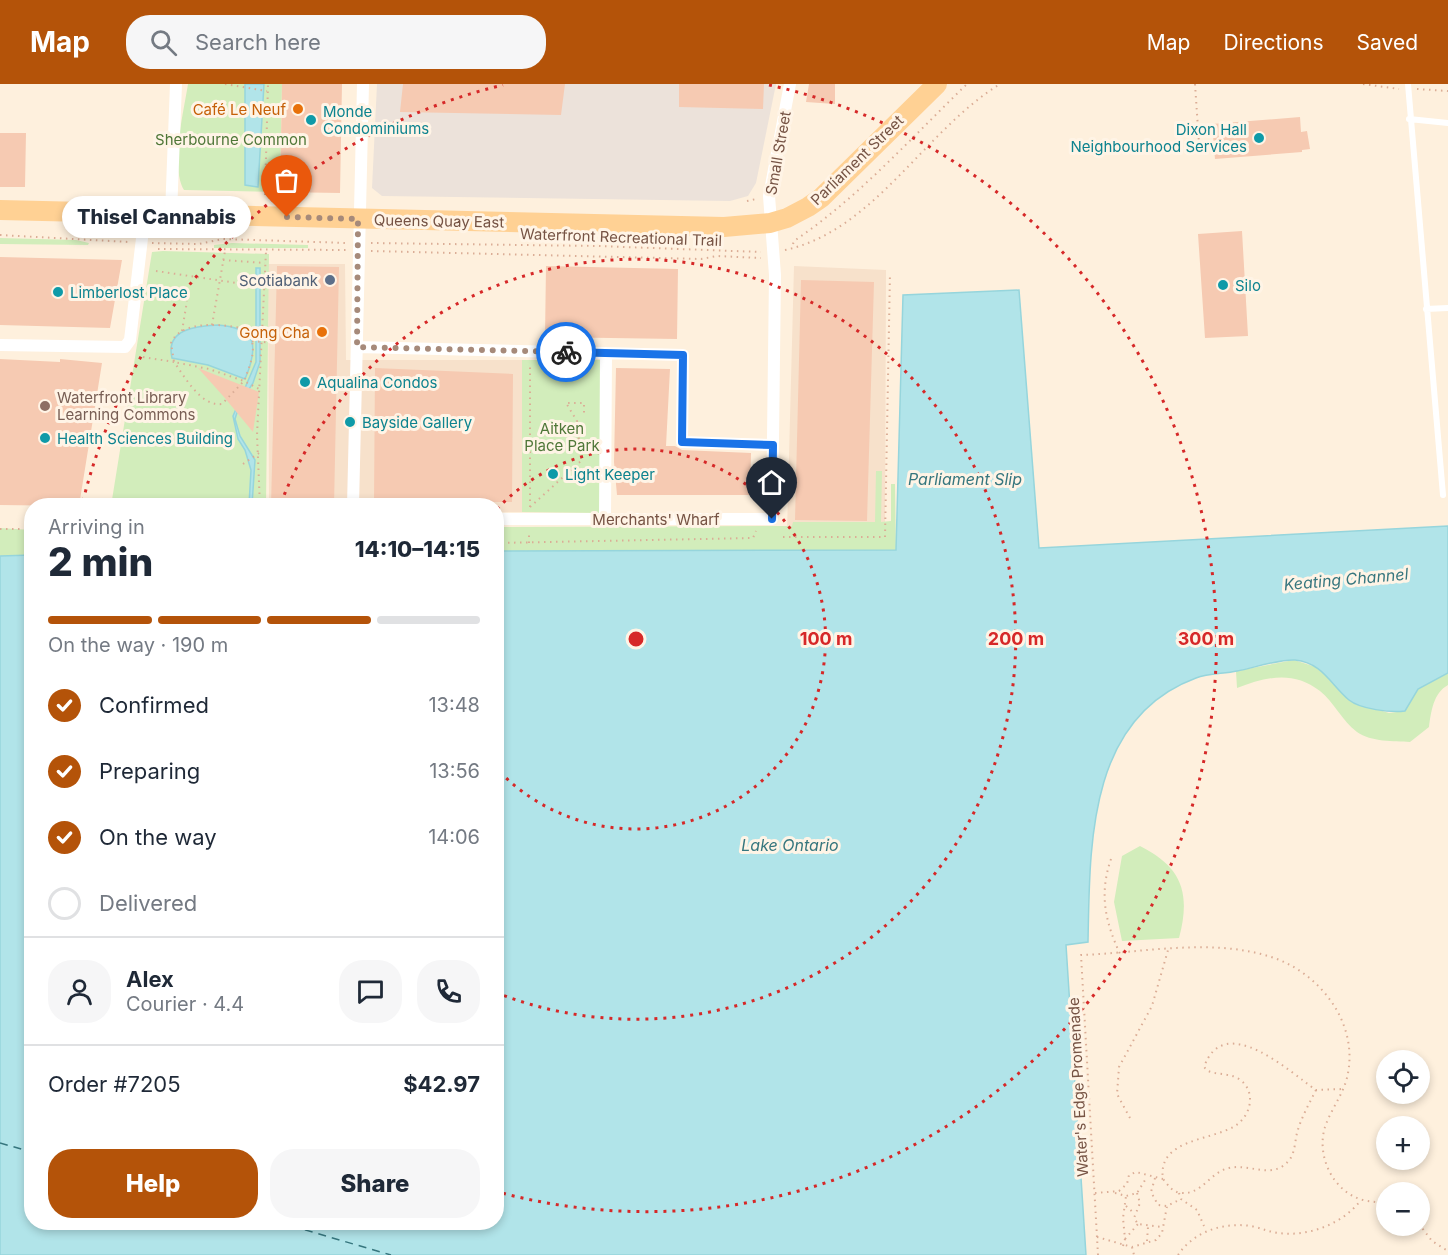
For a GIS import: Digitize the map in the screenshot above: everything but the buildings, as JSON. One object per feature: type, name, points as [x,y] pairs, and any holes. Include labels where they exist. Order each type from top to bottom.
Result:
[{"type":"main road","name":"Parliament Street","points":[[770,223],[798,213],[822,198],[937,84]]},
{"type":"main road","name":"Queens Quay East","points":[[0,210],[724,227],[770,223]]},
{"type":"street","points":[[171,214],[176,84]]},
{"type":"street","points":[[353,498],[357,347],[353,247],[358,219],[363,84]]},
{"type":"street","name":"Small Street","points":[[770,223],[769,196],[790,84]]},
{"type":"street","points":[[0,345],[125,347],[130,340],[145,213]]},
{"type":"street","points":[[761,519],[772,519],[775,275],[770,223]]},
{"type":"street","points":[[357,347],[683,355],[682,442],[773,445]]},
{"type":"street","points":[[605,519],[606,353]]},
{"type":"street","name":"Merchants' Wharf","points":[[504,519],[761,519]]},
{"type":"lane","points":[[1408,84],[1409,119],[1443,495]]},
{"type":"lane","points":[[1409,119],[1448,123]]},
{"type":"lane","points":[[1426,309],[1448,308]]},
{"type":"path","points":[[226,84],[268,91]]},
{"type":"path","points":[[265,195],[268,84]]},
{"type":"path","points":[[794,244],[794,241],[826,219],[851,197],[967,84]]},
{"type":"path","points":[[786,250],[831,233],[860,211],[954,120],[1000,84]]},
{"type":"path","points":[[1195,84],[1199,143],[1206,142]]},
{"type":"path","points":[[0,236],[132,242]]},
{"type":"path","name":"Waterfront Recreational Trail","points":[[154,243],[199,244],[223,239],[353,247],[587,246],[764,252]]},
{"type":"path","points":[[158,249],[266,251],[353,247]]},
{"type":"path","points":[[212,325],[225,250]]},
{"type":"path","points":[[260,498],[257,453],[266,251]]},
{"type":"path","points":[[370,251],[701,259],[717,256],[764,258]]},
{"type":"path","points":[[224,260],[265,263]]},
{"type":"path","points":[[156,271],[264,287]]},
{"type":"path","points":[[783,537],[885,537],[890,273]]},
{"type":"path","points":[[182,331],[212,325],[241,328],[252,341],[253,355],[245,382],[226,402],[215,405],[196,391],[174,362],[171,343],[182,331],[188,302]]},
{"type":"path","points":[[252,341],[275,343]]},
{"type":"path","points":[[530,351],[530,511]]},
{"type":"path","points":[[143,357],[210,369],[261,390]]},
{"type":"path","points":[[530,507],[582,460],[582,456],[569,445],[579,436],[570,429],[577,421],[566,403],[584,403],[584,414]]},
{"type":"path","points":[[243,464],[257,453]]},
{"type":"path","points":[[504,543],[753,538],[761,519]]},
{"type":"path","points":[[529,526],[529,543]]},
{"type":"path","points":[[0,530],[24,530]]},
{"type":"path","points":[[1111,860],[1104,879],[1103,900],[1108,925],[1120,954],[1226,949],[1269,956],[1313,982],[1326,993],[1348,1033],[1350,1058],[1343,1089],[1325,1128],[1323,1149],[1325,1164],[1333,1179],[1361,1200],[1376,1202]]},
{"type":"path","points":[[1130,1118],[1117,1094],[1119,1067],[1152,1006],[1168,950]]},
{"type":"path","name":"Water's Edge Promenade","points":[[1098,1255],[1081,956],[1120,954]]},
{"type":"path","points":[[1316,1090],[1301,1121],[1290,1159],[1281,1168],[1272,1171],[1229,1168],[1218,1173],[1198,1189],[1179,1193],[1170,1189],[1163,1179],[1165,1159],[1172,1152],[1195,1140],[1235,1126],[1246,1115],[1251,1100],[1247,1087],[1229,1074],[1208,1071],[1204,1067],[1207,1059],[1218,1048],[1232,1044],[1252,1046],[1286,1067],[1316,1090],[1343,1089]]},
{"type":"path","points":[[1115,1193],[1127,1184],[1129,1175],[1132,1173],[1163,1179]]},
{"type":"path","points":[[1094,1193],[1115,1193],[1126,1196],[1137,1193],[1147,1177]]},
{"type":"path","points":[[1155,1178],[1152,1197],[1158,1205],[1167,1206],[1181,1199]]},
{"type":"path","points":[[1135,1214],[1140,1203],[1137,1193]]},
{"type":"path","points":[[1179,1193],[1181,1199],[1197,1210],[1204,1226]]},
{"type":"path","points":[[1124,1246],[1123,1218],[1126,1196]]},
{"type":"path","points":[[1178,1255],[1203,1232],[1218,1227],[1250,1226],[1279,1233],[1306,1233],[1329,1225],[1353,1210],[1361,1200]]},
{"type":"path","points":[[1125,1239],[1132,1235],[1138,1224],[1135,1214],[1126,1206]]},
{"type":"path","points":[[1097,1237],[1132,1247],[1160,1238],[1167,1206]]},
{"type":"path","points":[[1138,1224],[1148,1227],[1154,1224],[1163,1227]]},
{"type":"path","points":[[1147,1242],[1148,1227]]},
{"type":"path","points":[[1428,1236],[1448,1251]]},
{"type":"path","points":[[1132,1247],[1134,1255]]},
{"type":"shaded area","points":[[377,84],[776,84],[756,183],[748,196],[730,201],[382,196],[372,188]]},
{"type":"shaded area","points":[[268,264],[345,264],[346,360],[522,360],[522,512],[504,512],[504,498],[269,498]]},
{"type":"shaded area","points":[[794,266],[886,270],[885,532],[787,532]]},
{"type":"green space","name":"Sherbourne Common","points":[[188,84],[282,84],[280,192],[184,190],[180,180],[178,153]]},
{"type":"green space","points":[[0,238],[76,240],[89,243],[88,245],[0,244]]},
{"type":"green space","points":[[232,243],[308,245],[308,248],[214,248],[214,245]]},
{"type":"green space","points":[[152,252],[269,254],[266,498],[112,498]]},
{"type":"green space","name":"Aitken Place Park","points":[[522,360],[601,360],[602,513],[522,512]]},
{"type":"green space","points":[[876,471],[882,471],[881,522],[891,521],[891,484],[895,484],[896,550],[504,551],[504,527],[792,526],[793,522],[875,522]]},
{"type":"green space","points":[[0,528],[24,530],[24,555],[0,556]]},
{"type":"green space","points":[[1294,660],[1322,669],[1350,701],[1389,713],[1405,711],[1418,689],[1448,673],[1448,685],[1436,698],[1429,727],[1410,742],[1376,739],[1357,732],[1325,695],[1300,680],[1269,679],[1237,688],[1236,671]]},
{"type":"green space","points":[[1140,846],[1166,863],[1180,883],[1184,908],[1179,938],[1122,941],[1114,902],[1122,856]]},
{"type":"water","points":[[245,84],[264,84],[258,187],[245,185]]},
{"type":"water","points":[[256,268],[260,268],[260,362],[253,383],[240,403],[235,419],[240,436],[255,460],[252,498],[249,498],[251,470],[245,450],[238,439],[233,416],[256,362]]},
{"type":"water","name":"Lake Ontario","points":[[1019,290],[1039,548],[1448,526],[1448,673],[1418,689],[1405,711],[1384,711],[1360,706],[1342,694],[1313,665],[1295,660],[1282,661],[1201,676],[1160,697],[1133,723],[1114,754],[1102,789],[1094,827],[1090,866],[1088,942],[1066,945],[1086,1255],[0,1255],[0,556],[24,555],[24,1230],[504,1230],[504,551],[896,550],[903,295]]},
{"type":"water","points":[[218,325],[241,330],[251,341],[252,357],[245,379],[208,365],[172,358],[171,348],[178,335],[192,328]]},
{"type":"ferry route","points":[[0,1143],[24,1150]]},
{"type":"ferry route","points":[[305,1230],[391,1255]]},
{"type":"way so far","points":[[287,217],[358,219],[357,347],[566,352]]},
{"type":"place","name":"Café Le Neuf","points":[[298,109]]},
{"type":"place","name":"Monde Condominiums","points":[[311,120]]},
{"type":"place","name":"Dixon Hall Neighbourhood Services","points":[[1259,138]]},
{"type":"place","name":"Thisel Cannabis","points":[[287,217]]},
{"type":"place","name":"Scotiabank","points":[[330,280]]},
{"type":"place","name":"Silo","points":[[1223,285]]},
{"type":"place","name":"Limberlost Place","points":[[58,292]]},
{"type":"place","name":"Gong Cha","points":[[322,332]]},
{"type":"place","name":"Aqualina Condos","points":[[305,382]]},
{"type":"place","name":"Waterfront Library Learning Commons","points":[[45,406]]},
{"type":"place","name":"Bayside Gallery","points":[[350,422]]},
{"type":"place","name":"Health Sciences Building","points":[[45,438]]},
{"type":"place","name":"Light Keeper","points":[[553,474]]},
{"type":"route","points":[[566,352],[683,355],[682,442],[773,445],[772,519]]},
{"type":"water label","name":"Parliament Slip","points":[[965,479]]},
{"type":"water label","name":"Keating Channel","points":[[1346,579]]}]
